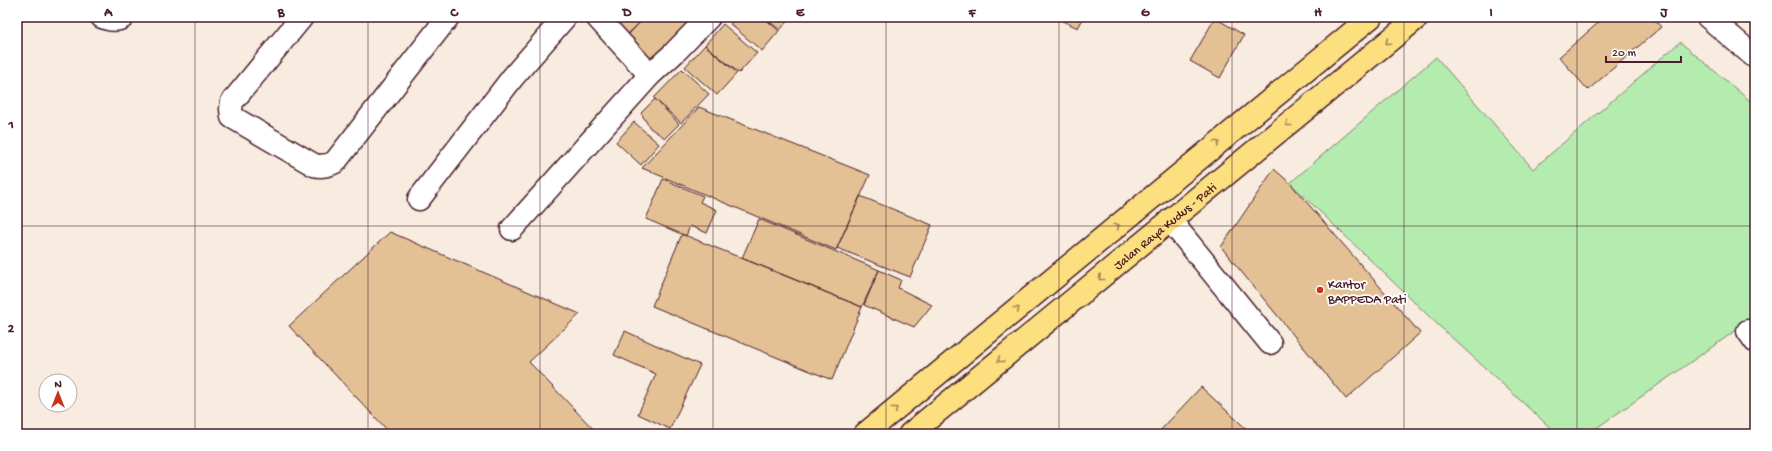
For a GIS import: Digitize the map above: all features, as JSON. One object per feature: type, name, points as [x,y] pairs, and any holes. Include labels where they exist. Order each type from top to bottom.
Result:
[{"type":"main road","points":[[865,434],[1371,17]]},
{"type":"main road","name":"Jalan Raya Kudus - Pati","points":[[910,434],[1418,17]]},
{"type":"street","points":[[102,17],[107,19],[119,19],[123,17]]},
{"type":"street","points":[[302,17],[232,102],[231,112],[232,117],[314,165],[320,166],[330,165],[336,162],[448,17]]},
{"type":"street","points":[[419,199],[513,77],[565,17]]},
{"type":"street","points":[[597,17],[650,75]]},
{"type":"street","points":[[512,229],[650,75],[709,17]]},
{"type":"street","points":[[1708,17],[1755,57]]},
{"type":"street","points":[[1170,220],[1270,343]]},
{"type":"green space","points":[[1680,42],[1755,105],[1755,317],[1588,434],[1557,434],[1437,324],[1290,183],[1436,57],[1533,169]]},
{"type":"building","points":[[617,17],[645,17],[626,36],[611,22]]},
{"type":"building","points":[[645,17],[698,17],[659,67],[626,37]]},
{"type":"building","points":[[736,17],[763,17],[779,31],[762,51],[730,24]]},
{"type":"building","points":[[764,17],[791,17],[780,30]]},
{"type":"building","points":[[1053,17],[1084,17],[1078,28]]},
{"type":"building","points":[[1605,17],[1652,17],[1661,27],[1588,90],[1559,57]]},
{"type":"building","points":[[1215,18],[1244,35],[1220,78],[1190,61]]},
{"type":"building","points":[[723,24],[757,53],[739,73],[705,45]]},
{"type":"building","points":[[705,45],[737,73],[717,95],[685,67]]},
{"type":"building","points":[[682,69],[709,94],[681,123],[654,98]]},
{"type":"building","points":[[655,99],[679,124],[665,138],[650,128],[641,113]]},
{"type":"building","points":[[699,107],[870,175],[836,250],[642,168]]},
{"type":"building","points":[[634,122],[659,144],[641,165],[616,142]]},
{"type":"building","name":"Kantor BAPPEDA Pati","points":[[1274,169],[1290,183],[1420,333],[1346,399],[1221,247]]},
{"type":"building","points":[[663,179],[703,196],[700,202],[717,210],[707,233],[690,226],[686,236],[646,219]]},
{"type":"building","points":[[860,196],[932,225],[910,277],[837,248]]},
{"type":"building","points":[[759,219],[879,270],[862,307],[742,258]]},
{"type":"building","points":[[390,232],[580,314],[529,362],[598,434],[391,434],[289,326]]},
{"type":"building","points":[[682,234],[862,307],[832,380],[652,306]]},
{"type":"building","points":[[879,270],[901,280],[898,288],[932,305],[914,327],[864,305]]},
{"type":"building","points":[[625,331],[700,365],[670,429],[638,414],[656,374],[614,355]]},
{"type":"building","points":[[1201,387],[1252,434],[1157,434]]},
{"type":"place","name":"Kantor BAPPEDA Pati","points":[[1320,290]]}]
